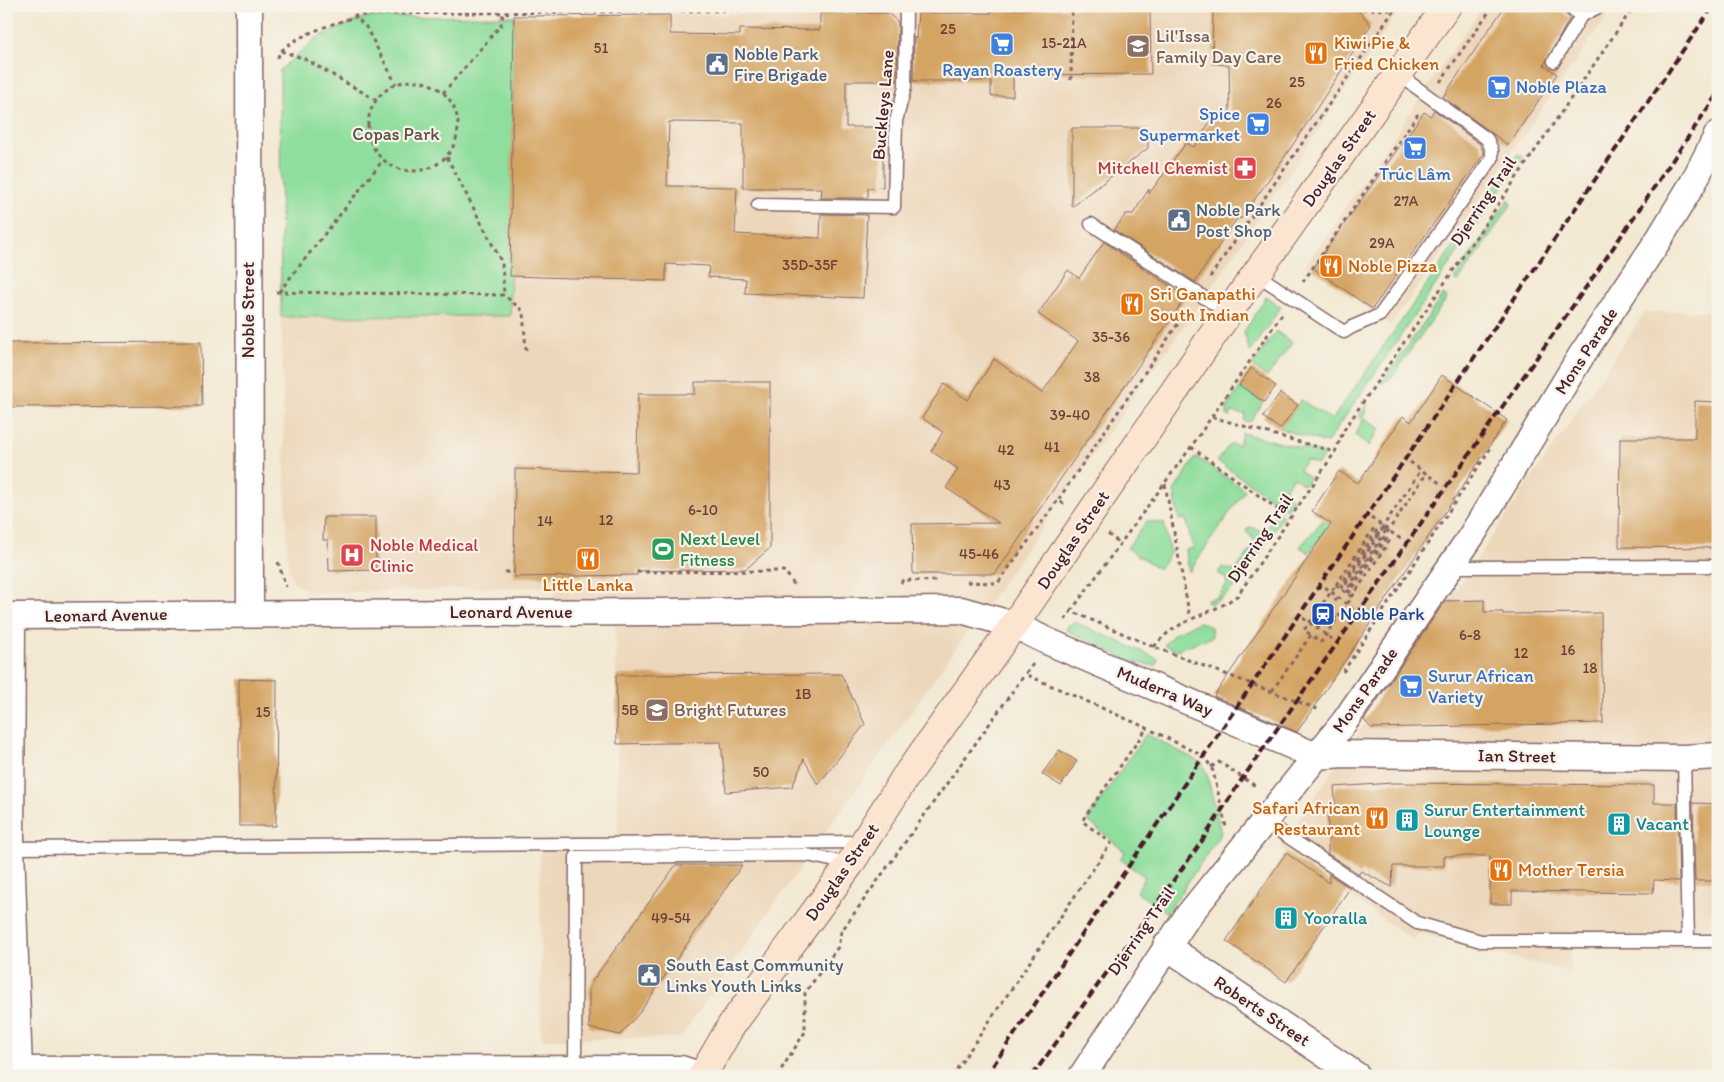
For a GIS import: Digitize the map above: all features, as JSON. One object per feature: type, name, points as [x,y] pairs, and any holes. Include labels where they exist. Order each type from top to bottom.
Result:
[{"type":"main road","name":"Douglas Street","points":[[702,1076],[731,1026],[850,864],[904,779],[1014,625],[1256,274],[1447,6]]},
{"type":"street","points":[[244,6],[256,6]]},
{"type":"street","name":"Noble Street","points":[[249,7],[250,614]]},
{"type":"street","name":"Mons Parade","points":[[1082,1076],[1166,946],[1263,820],[1345,720],[1451,567],[1488,510],[1581,356],[1659,239],[1693,183],[1718,134]]},
{"type":"street","name":"Leonard Avenue","points":[[9,616],[961,610],[1014,625]]},
{"type":"street","points":[[9,616],[12,1070],[681,1069],[702,1076]]},
{"type":"street","name":"Muderra Way","points":[[1014,625],[1049,642],[1316,756]]},
{"type":"street","name":"Ian Street","points":[[1316,756],[1353,754],[1684,758],[1718,756]]},
{"type":"street","name":"Roberts Street","points":[[1166,946],[1357,1076]]},
{"type":"lane","points":[[1568,6],[1581,16]]},
{"type":"lane","points":[[1554,61],[1581,16],[1600,6]]},
{"type":"lane","name":"Buckleys Lane","points":[[758,205],[894,207],[896,121],[905,87],[906,8]]},
{"type":"lane","points":[[1256,274],[1344,332],[1352,326],[1380,315],[1492,158],[1492,150],[1487,139],[1398,74]]},
{"type":"lane","points":[[1091,224],[1228,314]]},
{"type":"lane","points":[[1451,567],[1718,566]]},
{"type":"lane","points":[[1684,758],[1688,941]]},
{"type":"lane","points":[[1263,820],[1417,923],[1481,941],[1718,941]]},
{"type":"lane","points":[[11,848],[864,842]]},
{"type":"lane","points":[[575,1069],[576,857],[795,854],[850,864]]},
{"type":"path","points":[[355,6],[355,16],[366,27],[396,84]]},
{"type":"path","points":[[1071,80],[1072,6]]},
{"type":"path","points":[[278,65],[278,55],[281,51],[305,36],[355,16],[368,14],[1081,6]]},
{"type":"path","points":[[960,582],[998,583],[1058,500],[1394,10],[1226,6]]},
{"type":"path","name":"Djerring Trail","points":[[1154,647],[1165,633],[1190,618],[1226,605],[1238,595],[1335,452],[1344,430],[1354,414],[1634,6]]},
{"type":"path","points":[[443,93],[502,25],[503,12]]},
{"type":"path","points":[[281,51],[305,59],[376,100]]},
{"type":"path","points":[[421,82],[443,93],[452,104],[457,117],[458,131],[454,145],[446,157],[435,166],[415,171],[394,168],[383,160],[374,150],[369,138],[370,112],[376,100],[396,84],[421,82]]},
{"type":"path","points":[[446,157],[502,263],[504,295]]},
{"type":"path","points":[[279,292],[383,160]]},
{"type":"path","points":[[279,282],[279,302]]},
{"type":"path","points":[[248,293],[504,295],[523,311],[526,350]]},
{"type":"path","points":[[1212,416],[1335,452]]},
{"type":"path","points":[[1191,448],[1290,518]]},
{"type":"path","points":[[1410,462],[1441,484]]},
{"type":"path","points":[[1341,589],[1421,470]]},
{"type":"path","points":[[1347,593],[1426,474]]},
{"type":"path","points":[[1165,483],[1190,618]]},
{"type":"path","points":[[1058,500],[1068,508]]},
{"type":"path","points":[[1371,518],[1402,540]]},
{"type":"path","points":[[1374,528],[1377,530],[1341,585],[1344,588],[1385,528],[1347,590],[1350,592],[1387,538],[1390,540],[1321,642],[1304,630],[1374,528]]},
{"type":"path","points":[[278,553],[278,562],[288,594]]},
{"type":"path","points":[[637,572],[785,571],[800,593]]},
{"type":"path","points":[[505,572],[514,572]]},
{"type":"path","points":[[897,587],[903,580],[941,581]]},
{"type":"path","points":[[1336,585],[1352,597]]},
{"type":"path","points":[[1324,587],[1354,610]]},
{"type":"path","points":[[1317,628],[1338,597]]},
{"type":"path","points":[[1320,607],[1336,619]]},
{"type":"path","points":[[777,1076],[805,1032],[805,993],[838,947],[841,932],[1071,611],[1154,647],[1345,720]]},
{"type":"path","points":[[1303,618],[1333,640]]},
{"type":"path","points":[[1272,691],[1311,635]]},
{"type":"path","points":[[1025,674],[1147,728],[1205,758],[1211,767],[1227,831],[1232,824]]},
{"type":"path","points":[[952,1076],[1111,843],[1082,821],[1147,728]]},
{"type":"path","points":[[1211,767],[1219,762],[1242,776],[1257,786],[1252,794]]},
{"type":"shaded area","points":[[917,6],[1402,6],[1221,274],[680,1038],[541,1039],[540,840],[618,839],[615,601],[551,602],[558,586],[312,593],[294,584],[289,570],[287,555],[281,317],[280,70],[316,38],[366,17],[917,13]]},
{"type":"shaded area","name":"Noble Plaza","points":[[1483,6],[1614,6],[1391,325],[1306,265]]},
{"type":"shaded area","points":[[1718,311],[1718,948],[1570,949],[1571,973],[1420,933],[1413,940],[1280,848],[1645,312]]},
{"type":"green space","name":"Copas Park","points":[[514,16],[510,316],[281,317],[280,70],[316,38],[366,17]]},
{"type":"green space","points":[[1518,154],[1523,157],[1327,443],[1280,429],[1301,400],[1332,420]]},
{"type":"green space","points":[[1509,199],[1511,205],[1458,282],[1454,279]]},
{"type":"green space","points":[[1443,295],[1447,298],[1392,377],[1381,384]]},
{"type":"green space","points":[[1266,297],[1281,307],[1250,352],[1244,332]]},
{"type":"green space","points":[[1276,331],[1292,343],[1267,377],[1252,366]]},
{"type":"green space","points":[[1241,387],[1263,402],[1250,422],[1244,421],[1245,414],[1231,412],[1230,417],[1227,415],[1227,407]]},
{"type":"green space","points":[[1367,405],[1364,417],[1380,429],[1369,446],[1355,435],[1363,420],[1359,416]]},
{"type":"green space","points":[[1242,433],[1325,454],[1318,464],[1306,460],[1299,470],[1310,478],[1304,485],[1293,477],[1283,492],[1294,500],[1286,509],[1217,461],[1230,444],[1239,445]]},
{"type":"green space","points":[[1196,457],[1245,490],[1189,572],[1186,550],[1193,548],[1186,519],[1179,520],[1174,491]]},
{"type":"green space","points":[[1277,513],[1283,516],[1242,579],[1232,590],[1210,604],[1206,600],[1218,597],[1227,584],[1226,579],[1218,573],[1222,567],[1235,571],[1255,544],[1255,541],[1246,531],[1249,527],[1264,531]]},
{"type":"green space","points":[[1323,520],[1329,525],[1309,553],[1300,547]]},
{"type":"green space","points":[[1147,521],[1164,523],[1170,554],[1159,569],[1127,548]]},
{"type":"green space","points":[[1075,622],[1158,659],[1156,666],[1132,662],[1066,630],[1068,626]]},
{"type":"green space","points":[[1199,622],[1211,627],[1212,637],[1176,650],[1164,645],[1175,633]]},
{"type":"green space","points":[[1146,734],[1202,763],[1207,774],[1221,833],[1167,913],[1136,892],[1145,877],[1120,859],[1125,852],[1087,820]]},
{"type":"building","name":"Noble Plaza","points":[[1505,6],[1560,6],[1563,12],[1570,18],[1544,65],[1557,74],[1508,145],[1443,97]]},
{"type":"building","points":[[1150,8],[1151,74],[1013,75],[1013,96],[991,96],[991,81],[913,81],[914,37],[916,39],[918,13],[991,13],[991,10],[1017,9]]},
{"type":"building","points":[[1213,9],[1359,11],[1371,25],[1290,149],[1241,219],[1238,217],[1195,282],[1114,230],[1126,214],[1133,214],[1149,189],[1149,194],[1186,143],[1194,147],[1215,114],[1230,113],[1229,65],[1212,64]]},
{"type":"building","points":[[820,13],[888,13],[898,22],[897,81],[846,81],[846,127],[883,127],[883,187],[868,188],[868,198],[821,198],[822,188],[743,188],[743,123],[669,122],[667,186],[737,187],[735,234],[820,238],[821,214],[867,215],[863,298],[745,293],[746,279],[708,277],[709,266],[666,264],[666,281],[510,276],[514,16],[670,15],[670,34],[740,35],[740,29],[820,30]]},
{"type":"building","points":[[1434,110],[1480,144],[1484,154],[1372,309],[1313,268],[1424,112],[1430,116]]},
{"type":"building","points":[[1072,128],[1148,128],[1148,148],[1072,207]]},
{"type":"building","points":[[1104,242],[1186,297],[995,574],[913,574],[912,524],[999,523],[946,488],[958,469],[931,451],[943,432],[922,418],[944,384],[968,400],[994,359],[1042,393],[1078,341],[1038,314],[1068,270],[1079,278]]},
{"type":"building","points":[[201,342],[202,406],[6,407],[6,343]]},
{"type":"building","points":[[1251,368],[1276,386],[1264,402],[1239,385]]},
{"type":"building","name":"Noble Park","points":[[1442,375],[1507,420],[1297,732],[1214,696],[1331,524],[1312,511],[1339,471],[1358,483],[1403,416],[1411,422]]},
{"type":"building","points":[[695,382],[770,382],[770,548],[746,569],[637,571],[637,575],[514,577],[515,469],[637,472],[638,394],[695,394]]},
{"type":"building","points":[[1280,393],[1298,405],[1280,429],[1263,417]]},
{"type":"building","points":[[1695,401],[1718,402],[1718,548],[1619,547],[1620,438],[1695,438]]},
{"type":"building","name":"Noble Medical Clinic","points":[[324,517],[376,517],[376,570],[329,571],[328,540],[323,540]]},
{"type":"building","points":[[1484,600],[1484,612],[1503,612],[1503,614],[1601,613],[1603,723],[1371,728],[1364,720],[1445,601]]},
{"type":"building","points":[[841,674],[865,724],[818,785],[804,759],[792,787],[726,792],[721,742],[617,744],[616,675]]},
{"type":"building","points":[[239,679],[277,680],[276,826],[239,826]]},
{"type":"building","points":[[1059,750],[1077,761],[1061,786],[1042,774]]},
{"type":"building","points":[[1393,783],[1654,785],[1654,803],[1677,803],[1679,881],[1654,880],[1653,893],[1512,891],[1512,904],[1490,904],[1490,856],[1444,856],[1444,866],[1393,866],[1392,887],[1361,871],[1359,874],[1328,854],[1328,812],[1336,812],[1334,787]]},
{"type":"building","points":[[1693,803],[1718,804],[1718,881],[1695,881]]},
{"type":"building","name":"Yooralla","points":[[1286,853],[1329,883],[1329,874],[1350,888],[1286,982],[1226,941]]},
{"type":"building","points":[[676,865],[742,865],[640,1012],[620,1035],[589,1028],[589,988],[593,980]]},
{"type":"railway","points":[[986,1076],[1713,6]]},
{"type":"railway","points":[[1032,1076],[1202,841],[1240,782],[1598,270],[1718,93]]},
{"type":"place","name":"Rayan Roastery","points":[[1002,44]]},
{"type":"place","name":"Lil'Issa Family Day Care","points":[[1138,46]]},
{"type":"place","name":"Kiwi Pie & Fried Chicken","points":[[1316,53]]},
{"type":"place","name":"Noble Park Fire Brigade","points":[[717,64]]},
{"type":"place","name":"Noble Plaza","points":[[1499,87]]},
{"type":"place","name":"Spice Supermarket","points":[[1258,124]]},
{"type":"place","name":"Trúc Lâm","points":[[1415,148]]},
{"type":"place","name":"Mitchell Chemist","points":[[1245,168]]},
{"type":"place","name":"Noble Park Post Shop","points":[[1179,220]]},
{"type":"place","name":"Noble Pizza","points":[[1331,266]]},
{"type":"place","name":"Sri Ganapathi South Indian","points":[[1132,304]]},
{"type":"place","name":"Next Level Fitness","points":[[663,549]]},
{"type":"place","name":"Noble Medical Clinic","points":[[352,555]]},
{"type":"place","name":"Little Lanka","points":[[588,559]]},
{"type":"place","name":"Noble Park","points":[[1323,614]]},
{"type":"place","name":"Surur African Variety","points":[[1411,686]]},
{"type":"place","name":"Bright Futures","points":[[657,710]]},
{"type":"place","name":"Safari African Restaurant","points":[[1377,818]]},
{"type":"place","name":"Surur Entertainment Lounge","points":[[1407,820]]},
{"type":"place","name":"Vacant","points":[[1619,824]]},
{"type":"place","name":"Mother Tersia","points":[[1501,870]]},
{"type":"place","name":"Yooralla","points":[[1286,918]]},
{"type":"place","name":"South East Community Links Youth Links","points":[[649,975]]}]
